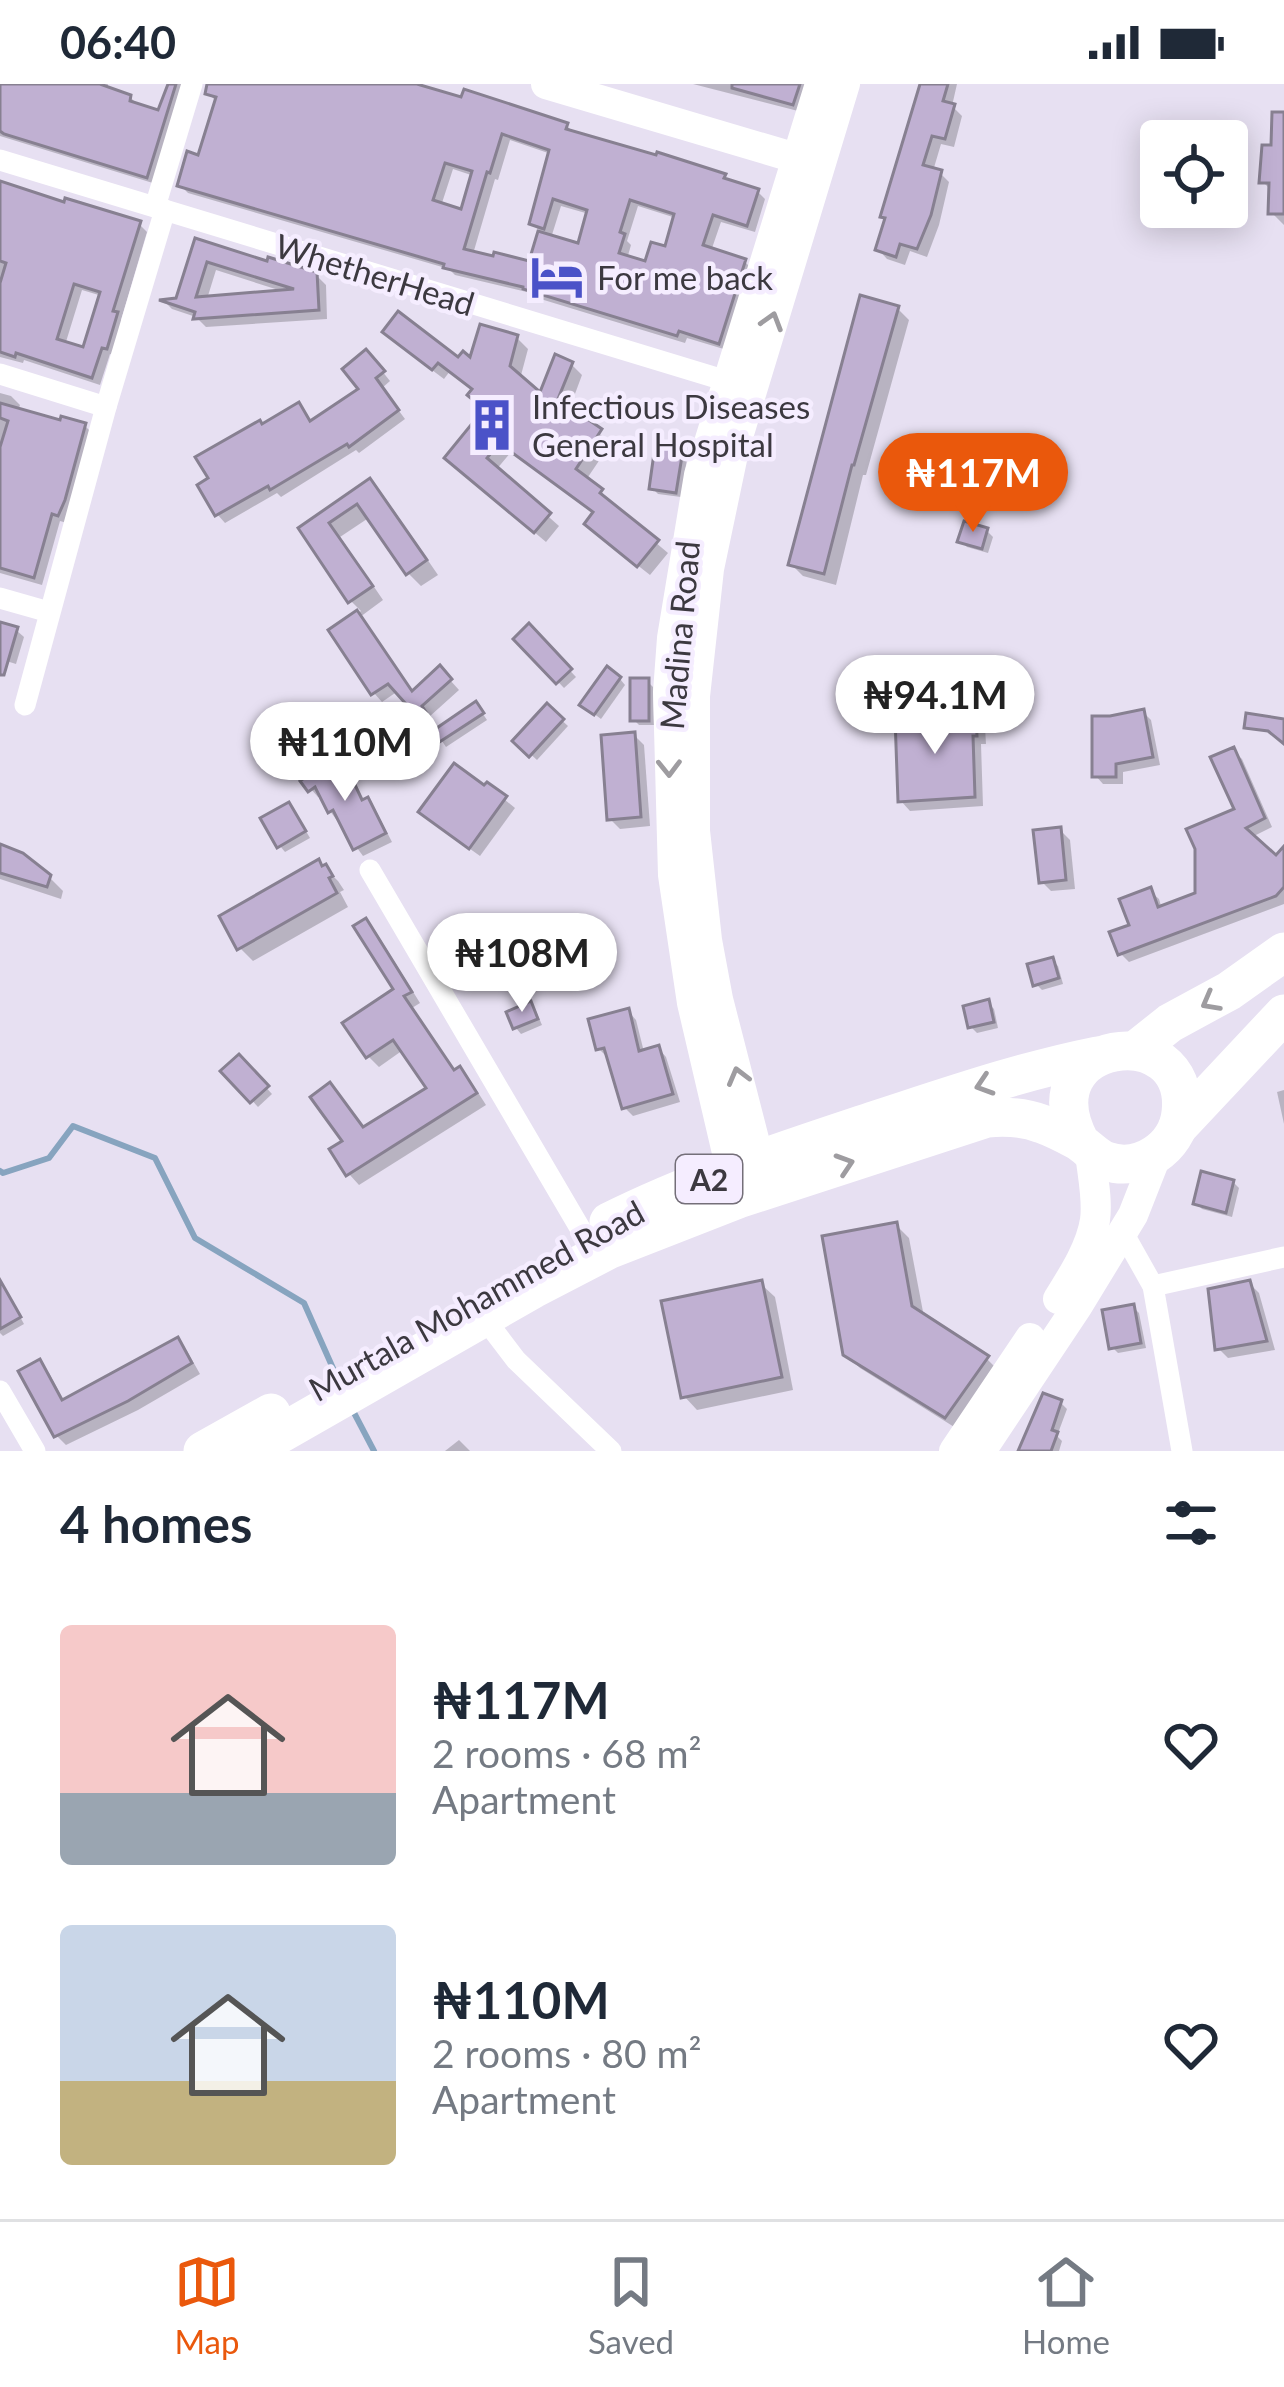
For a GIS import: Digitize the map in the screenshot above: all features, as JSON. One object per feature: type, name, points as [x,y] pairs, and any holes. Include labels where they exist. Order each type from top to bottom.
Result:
[{"type":"highway","name":"Murtala Mohammed Road","points":[[203,1451],[484,1318],[749,1180],[1037,1068],[1117,1053],[1228,992],[1284,952]]},
{"type":"highway","points":[[1168,1140],[1284,1015]]},
{"type":"highway","points":[[1117,1053],[1155,1057],[1170,1070],[1182,1108],[1168,1140]]},
{"type":"highway","name":"A2","points":[[1117,1053],[1082,1069],[1072,1085],[1071,1124],[1085,1147],[1123,1164],[1141,1162],[1168,1140]]},
{"type":"highway","name":"Murtala Mohammed Road","points":[[264,1448],[337,1389],[471,1297],[636,1209],[987,1118],[1026,1119],[1085,1147]]},
{"type":"main road","points":[[545,84],[809,162]]},
{"type":"main road","name":"Madina Road","points":[[809,162],[820,84]]},
{"type":"main road","name":"Madina Road","points":[[749,1180],[706,940],[694,784],[695,696],[709,569],[739,385],[809,162],[845,84]]},
{"type":"main road","points":[[981,1451],[1123,1231],[1168,1140]]},
{"type":"main road","points":[[954,1451],[1061,1295],[1087,1246],[1096,1202],[1085,1147]]},
{"type":"street","points":[[26,705],[192,84]]},
{"type":"street","name":"WhetherHead","points":[[0,160],[739,385]]},
{"type":"street","points":[[0,374],[106,407]]},
{"type":"street","points":[[0,598],[49,612]]},
{"type":"street","points":[[370,870],[584,1235]]},
{"type":"street","points":[[1123,1231],[1153,1286],[1182,1451]]},
{"type":"street","points":[[1153,1286],[1284,1256]]},
{"type":"street","points":[[484,1318],[516,1360],[610,1451]]},
{"type":"street","points":[[0,1390],[34,1451]]},
{"type":"building","points":[[0,84],[100,84],[158,110],[168,84],[176,84],[147,178],[4,134],[0,131]]},
{"type":"building","points":[[207,84],[417,84],[461,97],[464,89],[568,123],[566,129],[657,152],[759,189],[747,226],[713,215],[703,245],[746,259],[719,344],[443,268],[444,264],[177,186],[187,151],[198,155],[216,97],[205,94]],"holes":[[[502,134],[549,150],[529,224],[544,229],[553,199],[587,210],[578,243],[538,231],[529,261],[464,249]],[[445,163],[472,171],[461,209],[433,200]],[[630,200],[674,214],[665,246],[651,242],[645,261],[619,253],[625,234],[620,232]]]},
{"type":"building","points":[[732,84],[800,84],[793,105],[732,88]]},
{"type":"building","points":[[920,84],[948,84],[943,101],[955,104],[945,139],[932,136],[923,165],[942,170],[931,215],[917,249],[900,244],[896,257],[875,250],[885,218],[880,217]]},
{"type":"building","points":[[1272,112],[1284,112],[1284,214],[1268,214],[1269,183],[1259,183],[1262,145],[1271,145]]},
{"type":"building","points":[[0,181],[141,221],[113,311],[118,312],[107,349],[102,348],[92,378],[0,352],[0,283],[6,263],[0,261]],"holes":[[[74,284],[100,292],[83,347],[57,339]]]},
{"type":"building","points":[[195,238],[317,272],[319,310],[193,319],[195,312],[159,300],[176,298]],"holes":[[[207,262],[294,289],[196,297]]]},
{"type":"building","points":[[860,295],[899,306],[824,574],[788,565]]},
{"type":"building","points":[[398,311],[458,357],[463,351],[470,357],[480,324],[518,335],[510,366],[540,392],[555,354],[573,362],[558,399],[602,429],[576,469],[659,540],[637,567],[584,524],[593,512],[499,443],[487,458],[551,513],[534,533],[444,458],[484,409],[467,395],[472,389],[438,363],[432,370],[382,332]]},
{"type":"building","points":[[366,349],[385,371],[376,378],[399,410],[349,447],[215,516],[197,485],[208,478],[195,457],[299,402],[310,421],[358,389],[342,369]]},
{"type":"building","points":[[0,403],[86,423],[65,500],[58,516],[52,514],[34,578],[0,568],[0,447],[8,421],[0,418]]},
{"type":"building","points":[[655,446],[683,450],[676,493],[649,489]]},
{"type":"building","points":[[370,478],[427,560],[406,575],[357,504],[329,523],[373,586],[348,603],[298,528]]},
{"type":"building","points":[[964,521],[988,528],[982,549],[957,542]]},
{"type":"building","points":[[357,610],[412,691],[440,665],[452,679],[422,706],[430,718],[423,723],[388,684],[371,695],[328,630]]},
{"type":"building","points":[[0,622],[18,627],[4,675],[0,675]]},
{"type":"building","points":[[529,623],[572,669],[556,684],[513,639]]},
{"type":"building","points":[[607,666],[621,677],[594,715],[579,705]]},
{"type":"building","points":[[630,678],[649,678],[649,721],[630,721]]},
{"type":"building","points":[[476,701],[484,713],[438,743],[431,732]]},
{"type":"building","points":[[547,703],[564,719],[529,757],[512,741]]},
{"type":"building","points":[[1144,709],[1153,757],[1116,764],[1116,777],[1092,777],[1092,716]]},
{"type":"building","points":[[1246,713],[1284,719],[1284,744],[1268,731],[1244,728]]},
{"type":"building","points":[[976,714],[975,797],[898,802],[895,717]]},
{"type":"building","points":[[635,732],[641,817],[607,820],[601,735]]},
{"type":"building","points":[[1234,747],[1265,818],[1246,828],[1276,855],[1284,846],[1284,887],[1276,896],[1118,955],[1109,932],[1129,925],[1119,899],[1151,887],[1158,907],[1195,893],[1195,849],[1186,829],[1234,809],[1210,757]]},
{"type":"building","points":[[332,758],[344,775],[349,772],[362,800],[368,797],[386,833],[353,850],[333,810],[328,813],[315,787],[308,792],[300,781]]},
{"type":"building","points":[[454,763],[507,796],[469,849],[418,812]]},
{"type":"building","points":[[289,802],[306,831],[277,848],[260,818]]},
{"type":"building","points":[[1061,827],[1066,880],[1039,883],[1033,830]]},
{"type":"building","points":[[0,844],[23,853],[51,875],[47,887],[0,873]]},
{"type":"building","points":[[319,859],[333,876],[329,878],[337,893],[237,950],[219,916]]},
{"type":"building","points":[[366,918],[412,992],[404,996],[454,1070],[460,1066],[477,1093],[346,1176],[329,1149],[342,1141],[310,1097],[330,1082],[363,1127],[426,1088],[393,1040],[366,1058],[342,1023],[393,989],[353,926]]},
{"type":"building","points":[[1053,957],[1059,978],[1033,986],[1027,964]]},
{"type":"building","points":[[989,999],[994,1022],[968,1028],[963,1006]]},
{"type":"building","points":[[531,1001],[538,1019],[513,1029],[506,1012]]},
{"type":"building","points":[[629,1008],[639,1051],[659,1045],[673,1094],[622,1109],[604,1048],[596,1050],[588,1019]]},
{"type":"building","points":[[239,1054],[269,1086],[250,1103],[220,1071]]},
{"type":"building","points":[[1201,1171],[1234,1180],[1226,1213],[1193,1204]]},
{"type":"building","points":[[897,1222],[912,1306],[989,1356],[945,1418],[843,1355],[822,1236]]},
{"type":"building","points":[[0,1280],[21,1317],[0,1329]]},
{"type":"building","points":[[762,1280],[782,1377],[681,1398],[661,1301]]},
{"type":"building","points":[[1250,1280],[1267,1341],[1215,1350],[1208,1289]]},
{"type":"building","points":[[1134,1304],[1141,1343],[1109,1349],[1102,1310]]},
{"type":"building","points":[[178,1337],[192,1363],[54,1437],[18,1371],[40,1359],[62,1400]]},
{"type":"building","points":[[1043,1393],[1062,1400],[1051,1451],[1018,1451]]},
{"type":"waterway","points":[[0,1171],[49,1158],[73,1126],[155,1158],[195,1238],[304,1303],[340,1384]]},
{"type":"waterway","points":[[351,1407],[374,1451]]},
{"type":"place","name":"For me back","points":[[557,277]]},
{"type":"place","name":"Infectious Diseases General Hospital","points":[[492,425]]}]
